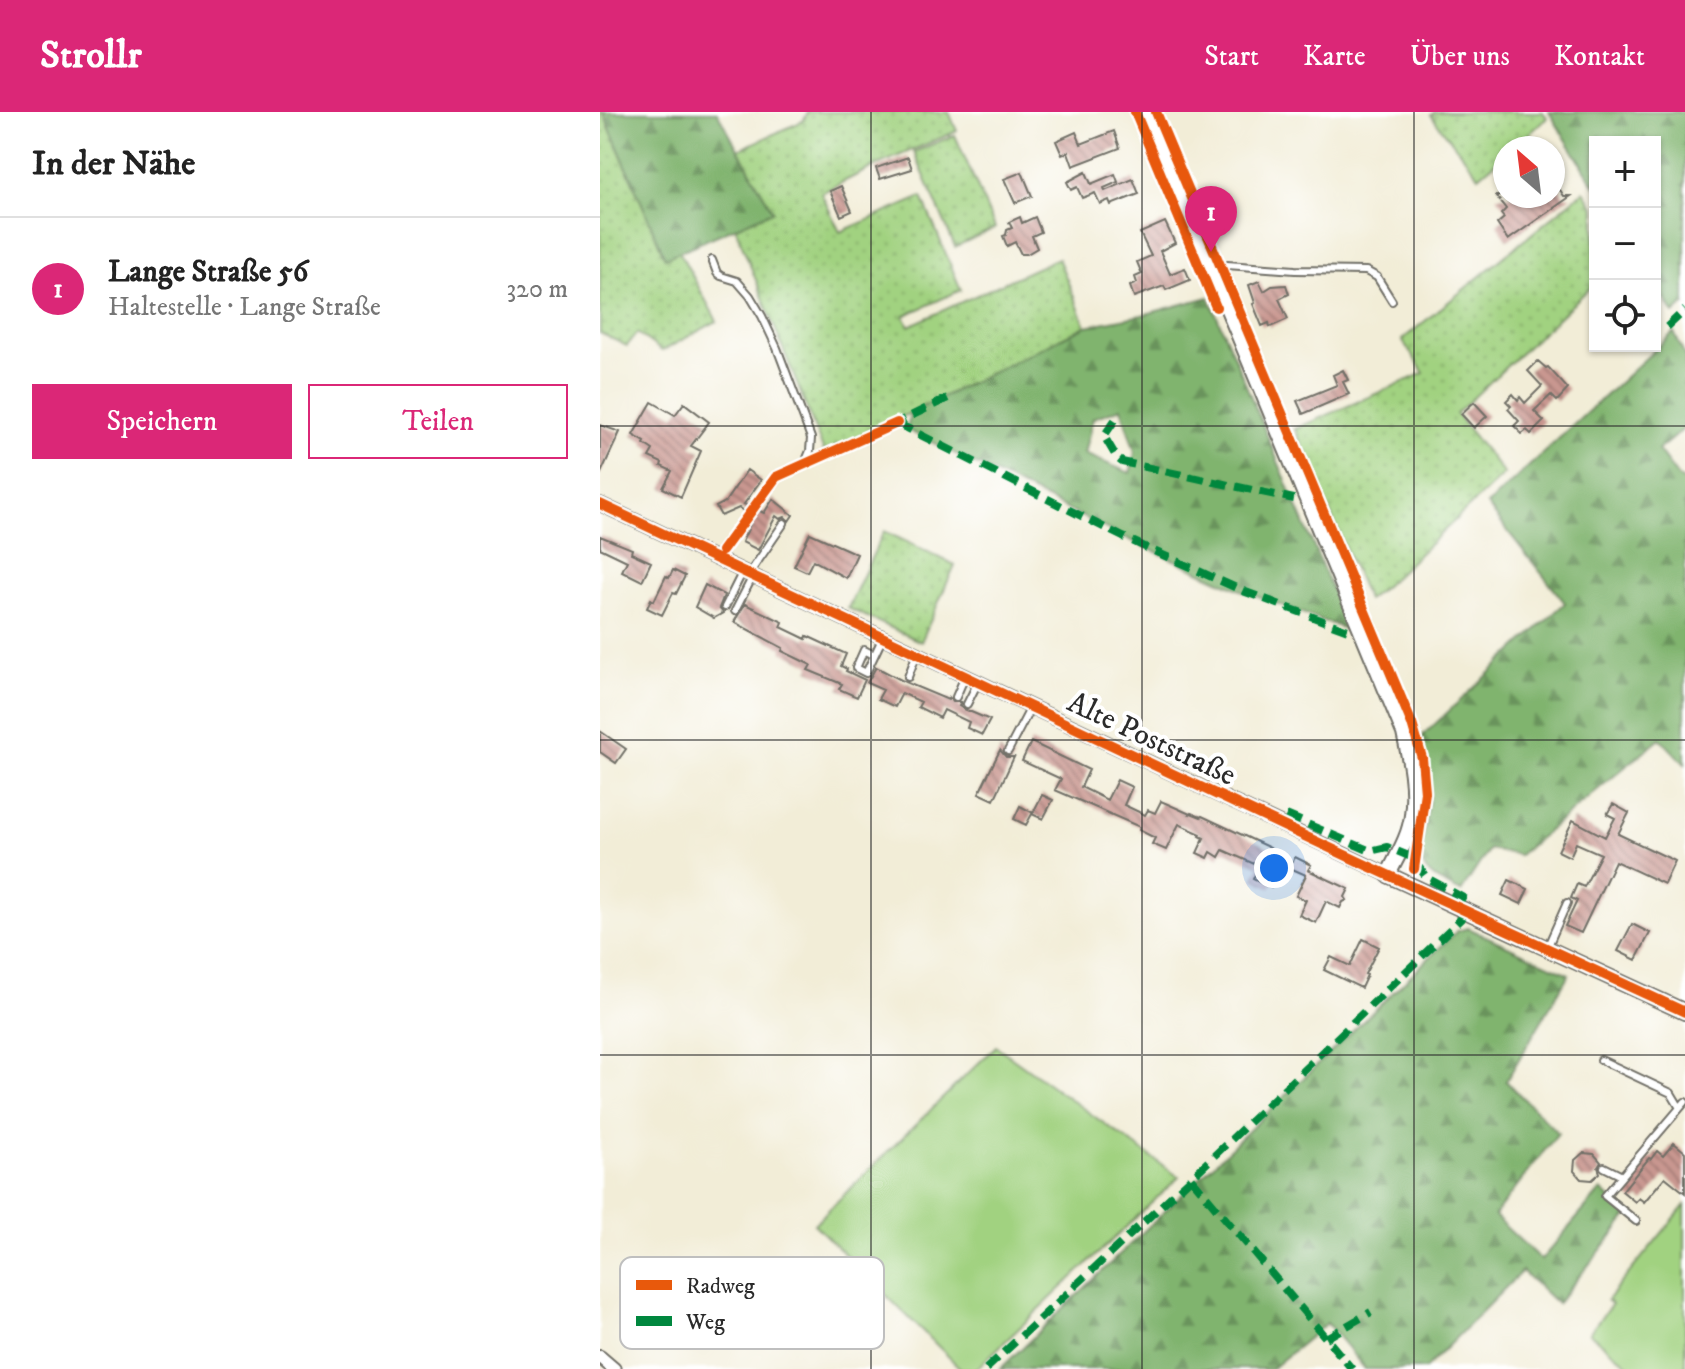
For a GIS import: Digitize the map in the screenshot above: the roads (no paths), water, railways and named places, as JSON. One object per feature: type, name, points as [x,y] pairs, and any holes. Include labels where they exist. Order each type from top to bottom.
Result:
[{"type":"street","points":[[1146,112],[1404,733],[1412,768],[1412,816],[1388,875]]},
{"type":"street","name":"Alte Poststraße","points":[[600,504],[1685,1012]]},
{"type":"street","points":[[600,1357],[614,1369]]},
{"type":"lane","points":[[712,260],[717,273],[737,281],[750,296],[767,327],[811,438],[805,463]]},
{"type":"lane","points":[[1211,269],[1227,265],[1366,271],[1377,277],[1392,301]]},
{"type":"lane","points":[[725,607],[784,523]]},
{"type":"lane","points":[[735,611],[748,573]]},
{"type":"lane","points":[[874,655],[883,637]]},
{"type":"lane","points":[[908,677],[917,653]]},
{"type":"lane","points":[[956,697],[965,676]]},
{"type":"lane","points":[[967,704],[978,682]]},
{"type":"lane","points":[[1008,751],[1031,707]]},
{"type":"lane","points":[[1547,948],[1567,903]]},
{"type":"lane","points":[[1601,1060],[1671,1093],[1682,1105],[1605,1196],[1636,1221]]},
{"type":"lane","points":[[1604,1167],[1622,1176]]},
{"type":"place","name":"Lange Straße 56","points":[[1211,252]]}]
